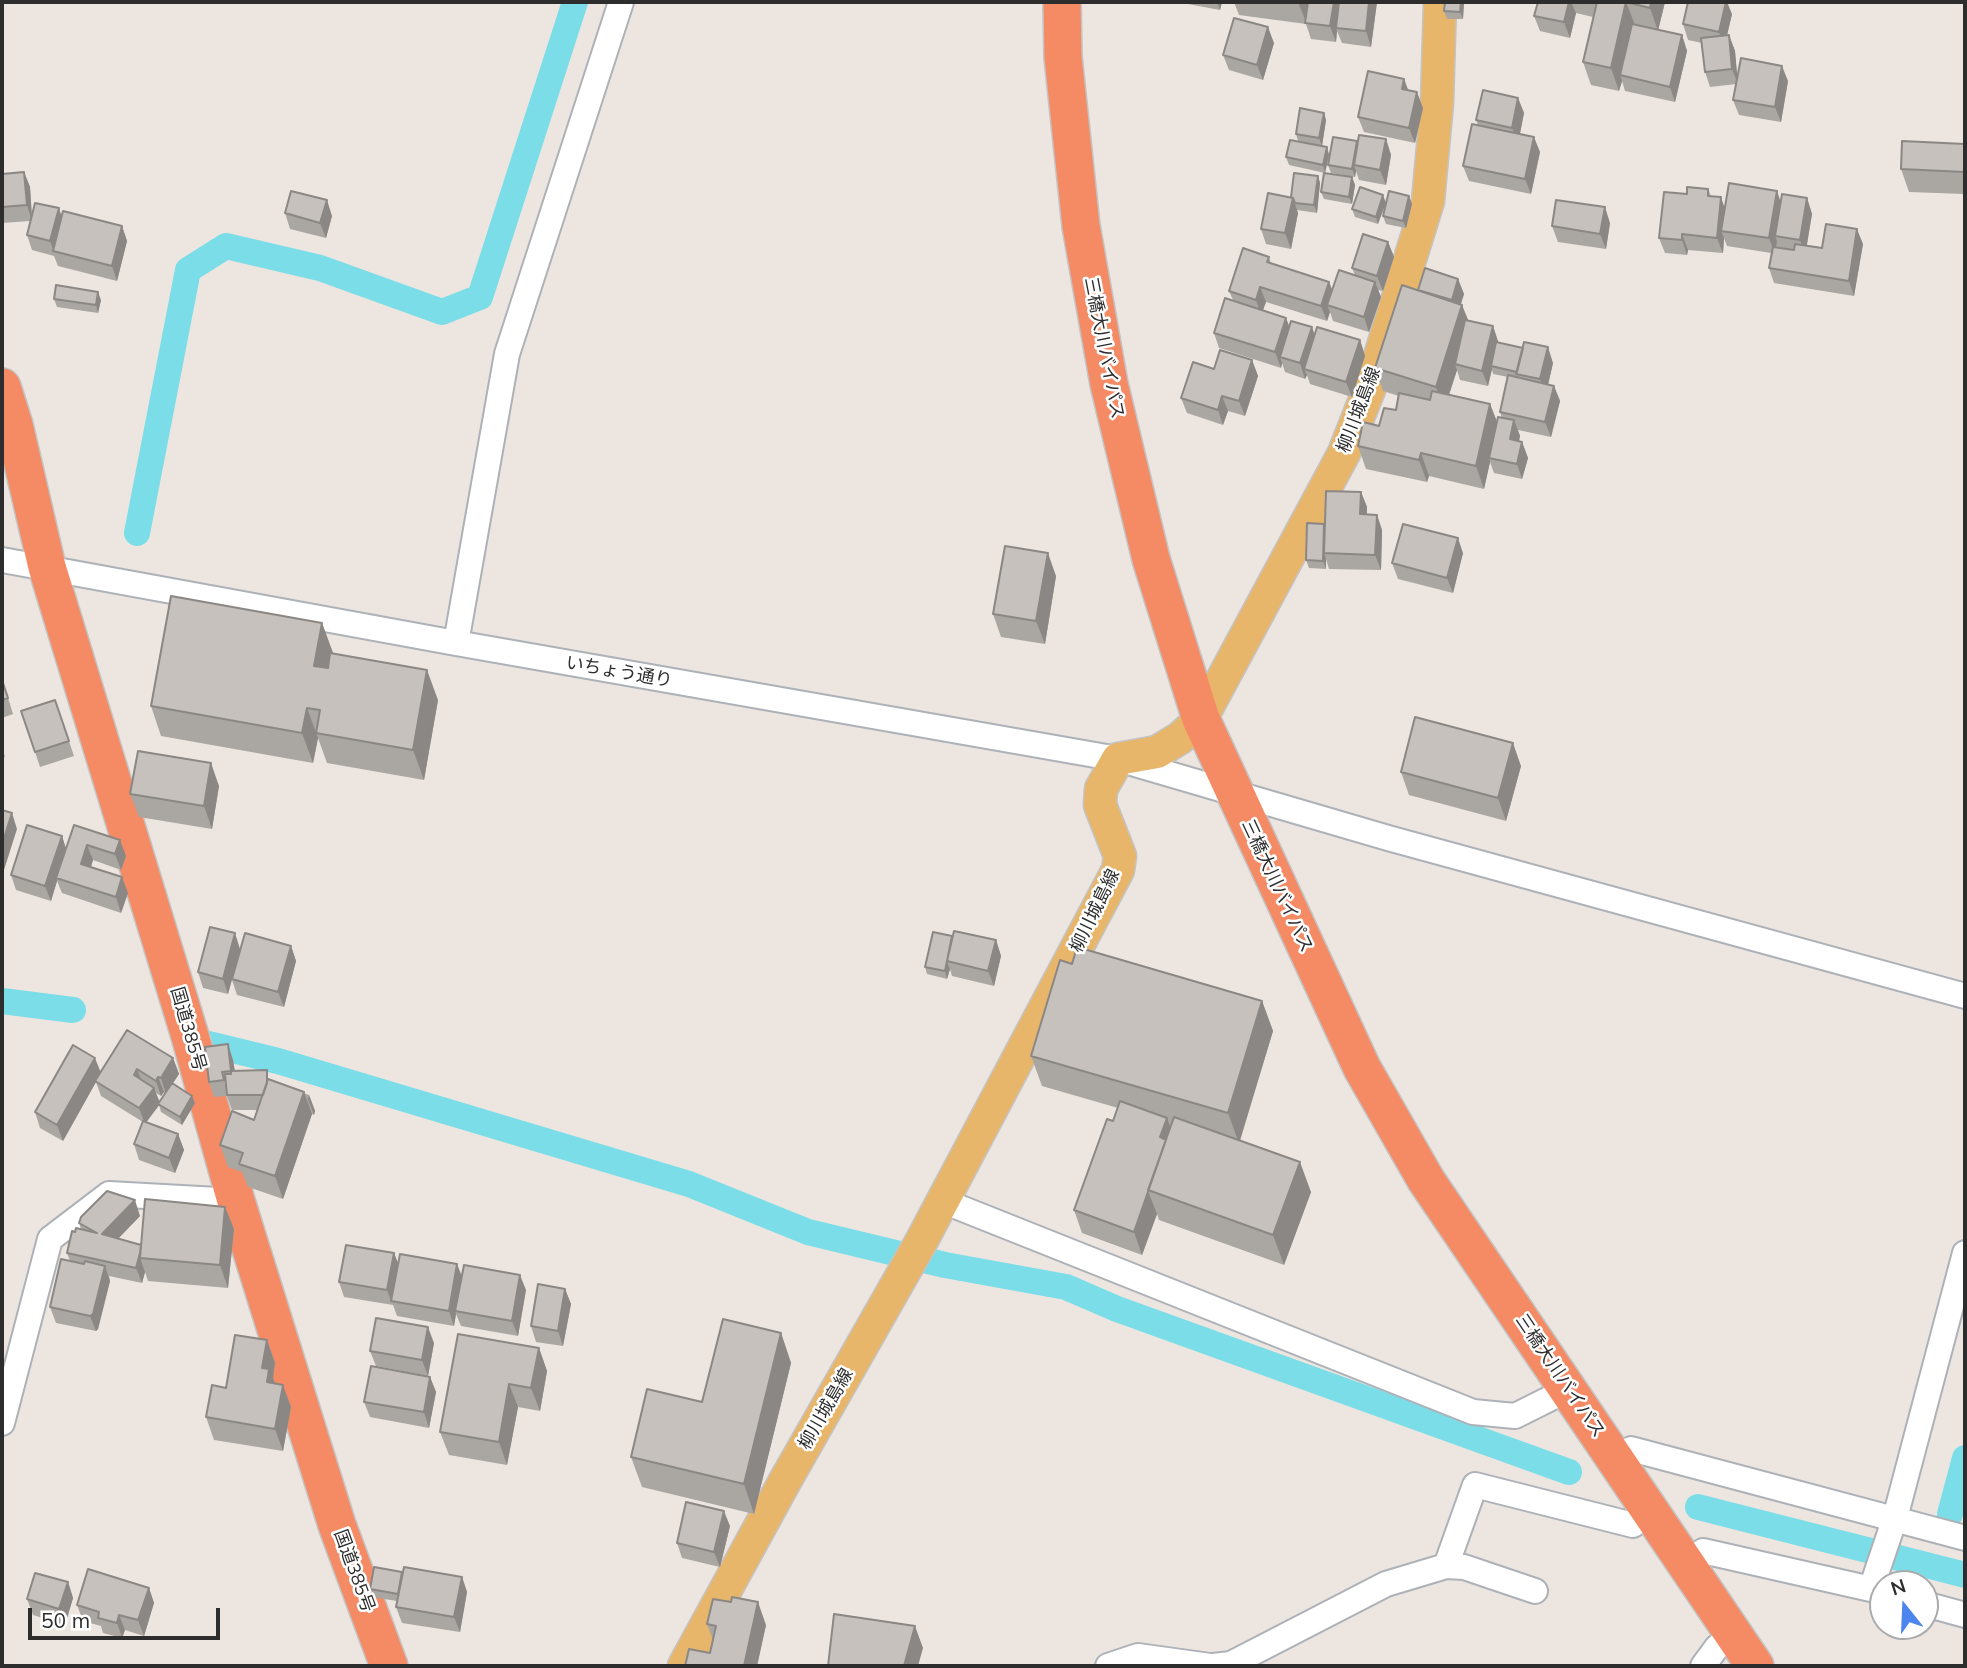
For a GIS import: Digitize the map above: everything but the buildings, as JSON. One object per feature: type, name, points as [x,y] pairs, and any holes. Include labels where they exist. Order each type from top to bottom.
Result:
[{"type":"highway","name":"三橋大川バイパス","points":[[1062,2],[1063,57],[1081,226],[1109,384],[1151,559],[1201,719],[1362,1068],[1426,1180],[1755,1666]]},
{"type":"highway","name":"国道385号","points":[[2,387],[14,425],[47,568],[190,1036],[236,1201],[337,1525],[389,1666]]},
{"type":"main road","name":"柳川城島線","points":[[684,1666],[785,1481],[906,1270],[1118,870],[1120,856],[1100,804],[1101,789],[1118,759],[1157,752],[1180,738],[1201,719],[1344,453],[1371,383],[1428,201],[1437,103],[1440,2]]},
{"type":"street","points":[[456,643],[507,354],[621,2]]},
{"type":"street","name":"いちょう通り","points":[[2,560],[1118,759],[1388,838],[1965,996]]},
{"type":"street","points":[[2,1423],[50,1239],[109,1194],[236,1201]]},
{"type":"street","points":[[943,1201],[1473,1412],[1515,1416],[1569,1389]]},
{"type":"street","points":[[1880,1570],[1965,1253]]},
{"type":"street","points":[[1632,1449],[1965,1538]]},
{"type":"street","points":[[1446,1566],[1475,1485],[1633,1525]]},
{"type":"street","points":[[1703,1551],[1869,1589]]},
{"type":"street","points":[[1108,1666],[1138,1656],[1212,1666],[1231,1664],[1386,1584],[1446,1566],[1464,1567],[1535,1591]]},
{"type":"street","points":[[1939,1608],[1965,1615]]},
{"type":"waterway","points":[[137,533],[188,270],[226,246],[320,268],[442,312],[480,297],[575,2]]},
{"type":"waterway","points":[[2,1001],[73,1010]]},
{"type":"waterway","points":[[204,1043],[278,1061],[689,1184],[808,1232],[945,1265],[1066,1287],[1117,1309],[1569,1472]]},
{"type":"waterway","points":[[1950,1514],[1965,1458]]},
{"type":"waterway","points":[[1698,1507],[1965,1575]]}]
